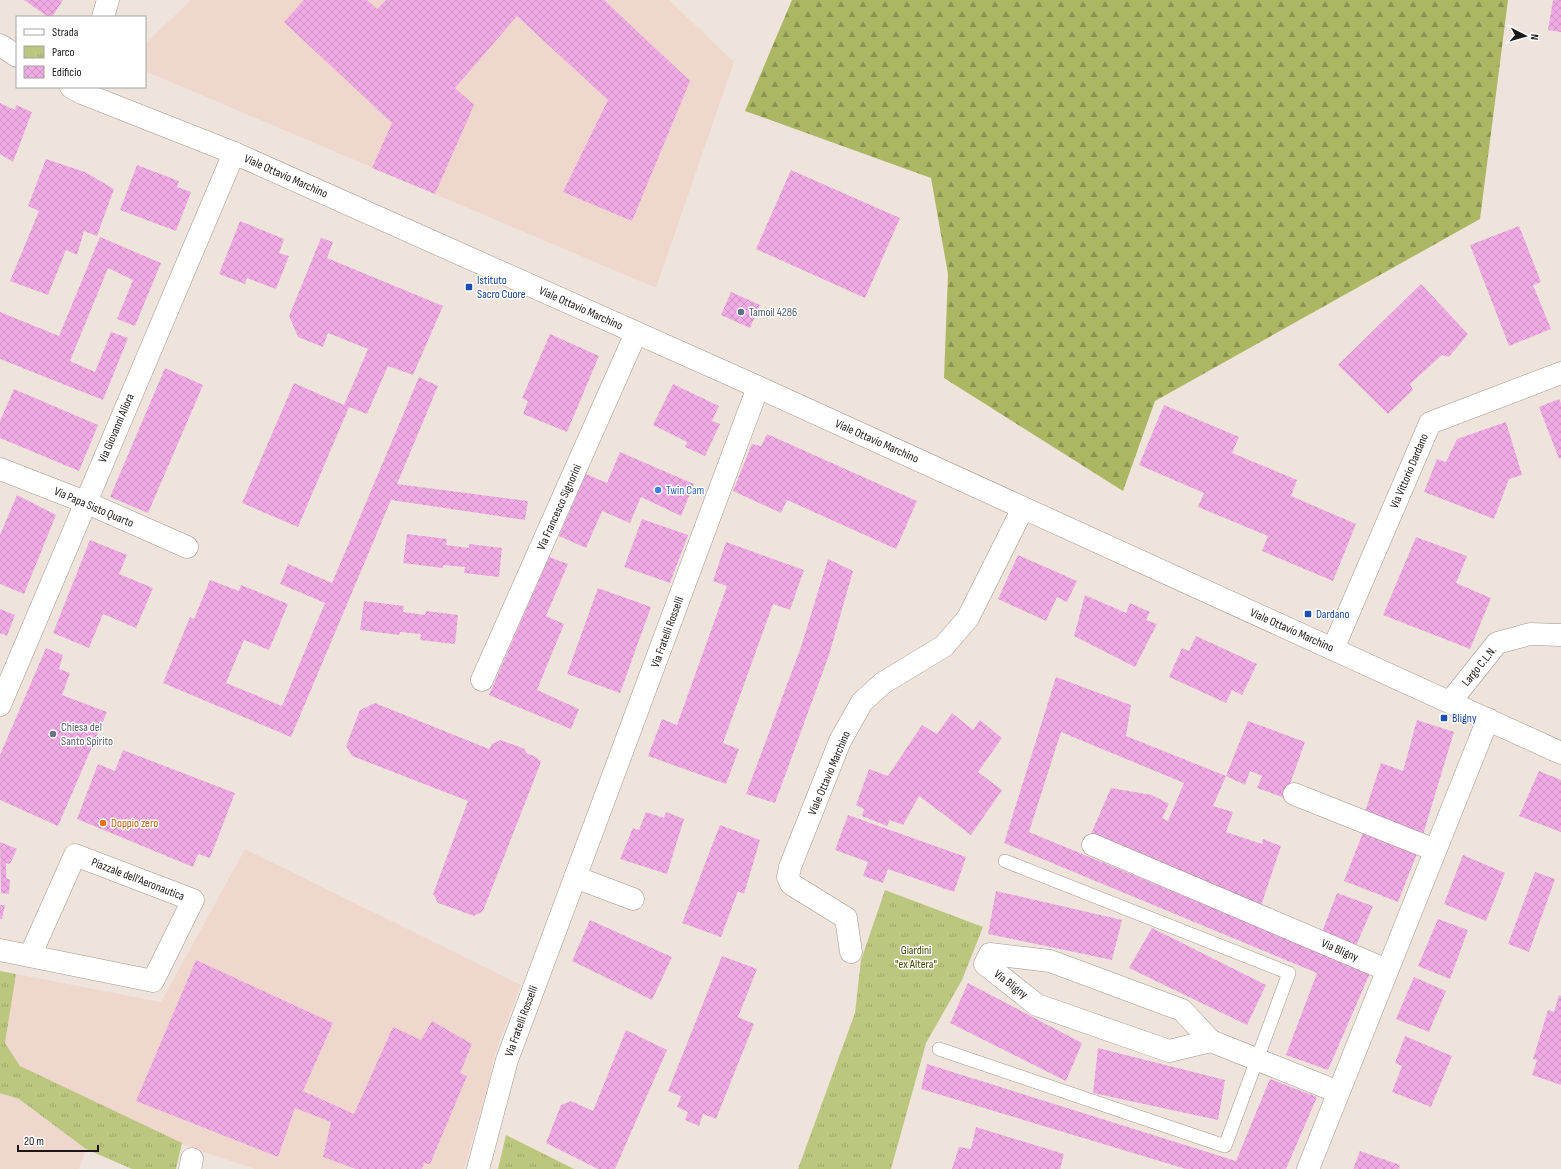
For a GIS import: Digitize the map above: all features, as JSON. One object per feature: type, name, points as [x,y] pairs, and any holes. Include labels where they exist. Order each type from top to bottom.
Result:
[{"type":"street","points":[[103,16],[108,0]]},
{"type":"street","points":[[0,45],[16,55]]},
{"type":"street","name":"Viale Ottavio Marchino","points":[[79,89],[234,153],[758,387],[1561,753]]},
{"type":"street","name":"Via Giovanni Aliora","points":[[0,705],[234,153]]},
{"type":"street","name":"Via Francesco Signorini","points":[[482,680],[636,333]]},
{"type":"street","name":"Via Vittorio Dardano","points":[[1333,649],[1430,423],[1561,373]]},
{"type":"street","name":"Via Fratelli Rosselli","points":[[478,1169],[507,1060],[758,387]]},
{"type":"street","name":"Via Papa Sisto Quarto","points":[[0,469],[85,502],[186,547]]},
{"type":"street","name":"Viale Ottavio Marchino","points":[[851,952],[846,918],[791,884],[788,877],[793,860],[840,741],[862,702],[883,683],[944,646],[968,618],[1023,508]]},
{"type":"street","name":"Largo C.L.N.","points":[[1450,702],[1497,643],[1530,634],[1561,635]]},
{"type":"street","points":[[1308,1169],[1488,719]]},
{"type":"street","points":[[1294,794],[1435,850]]},
{"type":"street","name":"Via Bligny","points":[[1093,846],[1387,970]]},
{"type":"street","name":"Piazzale dell'Aeronautica","points":[[75,855],[193,900],[153,981],[30,956],[75,855]]},
{"type":"street","points":[[576,877],[633,899]]},
{"type":"street","points":[[0,950],[30,956]]},
{"type":"street","name":"Via Bligny","points":[[1211,1041],[1169,1051],[1037,1005],[985,964],[990,954],[1050,961],[1182,1010],[1211,1041],[1338,1092]]},
{"type":"lane","points":[[939,1049],[1225,1146],[1289,973],[1005,861]]},
{"type":"shaded area","points":[[191,0],[669,0],[734,62],[656,288],[146,71],[146,43]]},
{"type":"shaded area","points":[[245,849],[521,985],[494,1056],[489,1081],[464,1169],[255,1169],[191,1148],[20,1066],[5,1043],[16,974],[161,1002]]},
{"type":"shaded area","points":[[0,1093],[19,1099],[86,1149],[79,1169],[0,1169]]},
{"type":"green space","points":[[792,0],[1508,0],[1480,219],[1155,401],[1123,491],[944,378],[948,274],[931,178],[745,111]]},
{"type":"green space","name":"Giardini \"ex Altera\"","points":[[885,890],[983,927],[962,980],[926,1043],[891,1169],[798,1169],[855,1013],[861,960]]},
{"type":"green space","points":[[0,971],[16,974],[5,1043],[20,1066],[182,1143],[176,1169],[132,1169],[86,1149],[19,1099],[0,1093]]},
{"type":"green space","points":[[506,1135],[574,1169],[498,1169]]},
{"type":"building","points":[[24,0],[63,0],[53,16],[47,16]]},
{"type":"building","points":[[304,0],[367,0],[377,9],[386,0],[604,0],[690,81],[632,221],[563,192],[608,100],[517,16],[455,88],[474,105],[435,194],[372,168],[392,123],[284,22]]},
{"type":"building","points":[[1553,0],[1561,0],[1561,32],[1548,30]]},
{"type":"building","points":[[0,103],[15,110],[16,105],[32,112],[13,162],[0,154]]},
{"type":"building","points":[[46,159],[85,172],[114,189],[97,236],[84,231],[77,255],[66,250],[48,295],[10,281],[39,211],[28,206]]},
{"type":"building","points":[[137,165],[179,181],[177,187],[191,192],[176,231],[120,210]]},
{"type":"building","points":[[791,170],[900,218],[865,298],[756,249]]},
{"type":"building","points":[[240,221],[284,239],[279,253],[289,256],[276,289],[247,278],[245,284],[219,274]]},
{"type":"building","points":[[1519,226],[1541,282],[1533,285],[1551,329],[1509,346],[1470,245]]},
{"type":"building","points":[[100,237],[161,263],[135,326],[117,319],[133,280],[108,268],[70,361],[95,372],[111,332],[128,338],[103,400],[0,359],[0,312],[59,336]]},
{"type":"building","points":[[321,238],[333,242],[327,258],[443,306],[413,375],[388,366],[367,414],[349,407],[298,527],[242,503],[294,383],[344,405],[368,349],[328,333],[323,347],[298,337],[289,316]]},
{"type":"building","points":[[1421,284],[1468,334],[1449,357],[1442,355],[1410,384],[1413,390],[1388,414],[1338,365]]},
{"type":"building","points":[[731,292],[760,305],[750,328],[721,315]]},
{"type":"building","points":[[550,334],[599,356],[567,432],[523,414],[528,401],[522,398]]},
{"type":"building","points":[[165,368],[203,385],[148,513],[110,497]]},
{"type":"building","points":[[419,377],[438,386],[397,484],[528,501],[525,520],[391,500],[291,737],[163,683],[190,617],[194,619],[210,580],[239,591],[241,585],[288,604],[269,650],[244,640],[226,683],[282,706],[325,603],[280,584],[288,564],[332,583]]},
{"type":"building","points":[[673,384],[719,406],[712,421],[720,424],[705,456],[685,447],[687,442],[653,425]]},
{"type":"building","points":[[14,389],[98,425],[79,471],[0,438],[0,421]]},
{"type":"building","points":[[1559,399],[1561,403],[1561,458],[1559,459],[1539,407]]},
{"type":"building","points":[[1164,405],[1239,437],[1232,453],[1297,480],[1291,496],[1356,524],[1333,581],[1262,551],[1268,536],[1198,507],[1204,493],[1139,465]]},
{"type":"building","points":[[1506,422],[1522,475],[1509,479],[1494,519],[1424,492],[1437,459],[1446,462],[1457,439]]},
{"type":"building","points":[[767,434],[917,501],[896,549],[787,500],[781,513],[733,491],[752,444],[761,446]]},
{"type":"building","points":[[620,452],[694,484],[681,516],[641,497],[630,523],[602,511],[586,548],[559,536],[586,474],[607,483]]},
{"type":"building","points":[[17,495],[56,515],[24,594],[0,584],[0,535]]},
{"type":"building","points":[[642,519],[688,535],[670,583],[624,567]]},
{"type":"building","points":[[407,534],[447,539],[446,545],[469,548],[469,544],[502,548],[499,577],[464,573],[465,567],[443,565],[443,568],[403,563]]},
{"type":"building","points":[[1416,537],[1467,556],[1456,583],[1491,598],[1470,649],[1383,615]]},
{"type":"building","points":[[90,540],[127,555],[119,574],[153,588],[136,628],[103,614],[89,648],[53,633]]},
{"type":"building","points":[[726,542],[804,570],[790,610],[773,604],[723,743],[739,749],[726,784],[648,756],[662,719],[677,725],[727,586],[713,581]]},
{"type":"building","points":[[1018,555],[1077,581],[1067,602],[1057,597],[1046,621],[998,599]]},
{"type":"building","points":[[549,557],[568,564],[546,616],[564,624],[537,690],[579,709],[571,729],[489,695]]},
{"type":"building","points":[[828,559],[853,571],[829,655],[775,803],[746,794],[801,647]]},
{"type":"building","points":[[598,588],[651,607],[620,693],[567,674]]},
{"type":"building","points":[[1085,595],[1126,613],[1130,603],[1150,612],[1146,620],[1157,624],[1135,667],[1074,636]]},
{"type":"building","points":[[364,601],[404,606],[403,612],[425,615],[426,611],[458,615],[455,644],[420,640],[421,634],[400,632],[399,635],[360,630]]},
{"type":"building","points":[[0,609],[15,615],[7,636],[0,633]]},
{"type":"building","points":[[1196,636],[1257,664],[1242,695],[1232,690],[1226,703],[1169,677],[1182,648],[1189,651]]},
{"type":"building","name":"Chiesa del Santo Spirito","points":[[46,648],[63,655],[59,669],[70,673],[62,695],[107,712],[58,826],[0,800],[0,755]]},
{"type":"building","points":[[1056,677],[1131,705],[1126,736],[1226,776],[1213,806],[1233,812],[1226,832],[1262,844],[1263,839],[1281,846],[1261,906],[1090,836],[1111,788],[1152,795],[1169,804],[1162,818],[1168,821],[1184,783],[1061,732],[1029,832],[1370,973],[1328,1070],[1286,1055],[1317,973],[1004,843]]},
{"type":"building","points":[[375,703],[489,749],[492,744],[501,740],[525,749],[526,753],[536,757],[541,762],[483,911],[474,916],[438,903],[433,894],[468,801],[352,756],[346,746],[360,710]]},
{"type":"building","points":[[952,713],[973,730],[980,720],[1002,738],[978,772],[1002,790],[971,835],[919,796],[903,825],[890,820],[887,826],[862,816],[864,809],[856,805],[869,769],[888,776],[922,725],[937,734]]},
{"type":"building","points":[[1417,720],[1454,732],[1422,838],[1364,815],[1381,763],[1403,771]]},
{"type":"building","points":[[1248,721],[1305,742],[1285,798],[1257,788],[1262,776],[1250,771],[1245,785],[1226,776]]},
{"type":"building","points":[[123,750],[235,793],[210,858],[198,854],[193,867],[77,819],[98,764],[115,771]]},
{"type":"building","points":[[1539,771],[1561,780],[1561,832],[1519,816]]},
{"type":"building","points":[[646,812],[664,818],[666,812],[684,819],[667,874],[620,859],[633,828],[639,830]]},
{"type":"building","points":[[848,815],[966,857],[954,892],[888,869],[883,883],[863,876],[868,862],[835,850]]},
{"type":"building","points":[[720,825],[760,840],[744,894],[738,891],[721,937],[682,923]]},
{"type":"building","points":[[1364,830],[1418,851],[1398,902],[1344,881]]},
{"type":"building","points":[[0,842],[17,849],[10,864],[6,863],[6,878],[10,880],[9,894],[1,893],[1,897]]},
{"type":"building","points":[[1463,855],[1505,873],[1486,921],[1444,904]]},
{"type":"building","points":[[1535,872],[1555,879],[1529,952],[1508,944]]},
{"type":"building","points":[[996,891],[1122,920],[1112,960],[988,934]]},
{"type":"building","points":[[1337,893],[1373,906],[1356,946],[1322,932]]},
{"type":"building","points":[[0,905],[5,905],[2,919],[0,919]]},
{"type":"building","points":[[1438,919],[1468,930],[1450,979],[1418,966]]},
{"type":"building","points":[[590,920],[672,957],[652,1000],[572,961]]},
{"type":"building","points":[[1152,928],[1266,985],[1247,1025],[1129,968]]},
{"type":"building","points":[[722,956],[757,969],[738,1017],[754,1024],[716,1119],[703,1114],[699,1126],[685,1120],[688,1112],[677,1107],[681,1096],[668,1091]]},
{"type":"building","points":[[196,960],[333,1023],[303,1091],[354,1114],[393,1027],[421,1040],[432,1021],[472,1044],[460,1073],[467,1076],[430,1164],[424,1163],[422,1169],[356,1169],[323,1157],[331,1122],[295,1108],[278,1157],[136,1101]]},
{"type":"building","points":[[1414,977],[1446,991],[1429,1032],[1396,1019]]},
{"type":"building","points":[[968,983],[1082,1043],[1066,1081],[950,1023]]},
{"type":"building","points":[[1559,995],[1561,996],[1561,1085],[1532,1075],[1537,1060],[1533,1059],[1548,1010],[1554,1012]]},
{"type":"building","points":[[626,1030],[667,1050],[615,1169],[598,1169],[546,1143],[561,1105],[571,1101],[593,1111]]},
{"type":"building","points":[[1405,1036],[1452,1056],[1431,1107],[1392,1092],[1402,1066],[1395,1063]]},
{"type":"building","points":[[1098,1048],[1225,1080],[1218,1120],[1093,1093]]},
{"type":"building","points":[[927,1064],[1236,1161],[1270,1079],[1317,1097],[1286,1169],[1186,1169],[921,1089]]},
{"type":"building","points":[[976,1127],[1064,1154],[1060,1169],[952,1169],[959,1147],[971,1149]]},
{"type":"building","points":[[1360,1151],[1400,1165],[1399,1169],[1353,1169]]},
{"type":"place","name":"Istituto Sacro Cuore","points":[[469,287]]},
{"type":"place","name":"Tamoil 4286","points":[[741,312]]},
{"type":"place","name":"Twin Cam","points":[[658,490]]},
{"type":"place","name":"Dardano","points":[[1308,614]]},
{"type":"place","name":"Bligny","points":[[1444,718]]},
{"type":"place","name":"Chiesa del Santo Spirito","points":[[53,734]]},
{"type":"place","name":"Doppio zero","points":[[103,823]]}]
